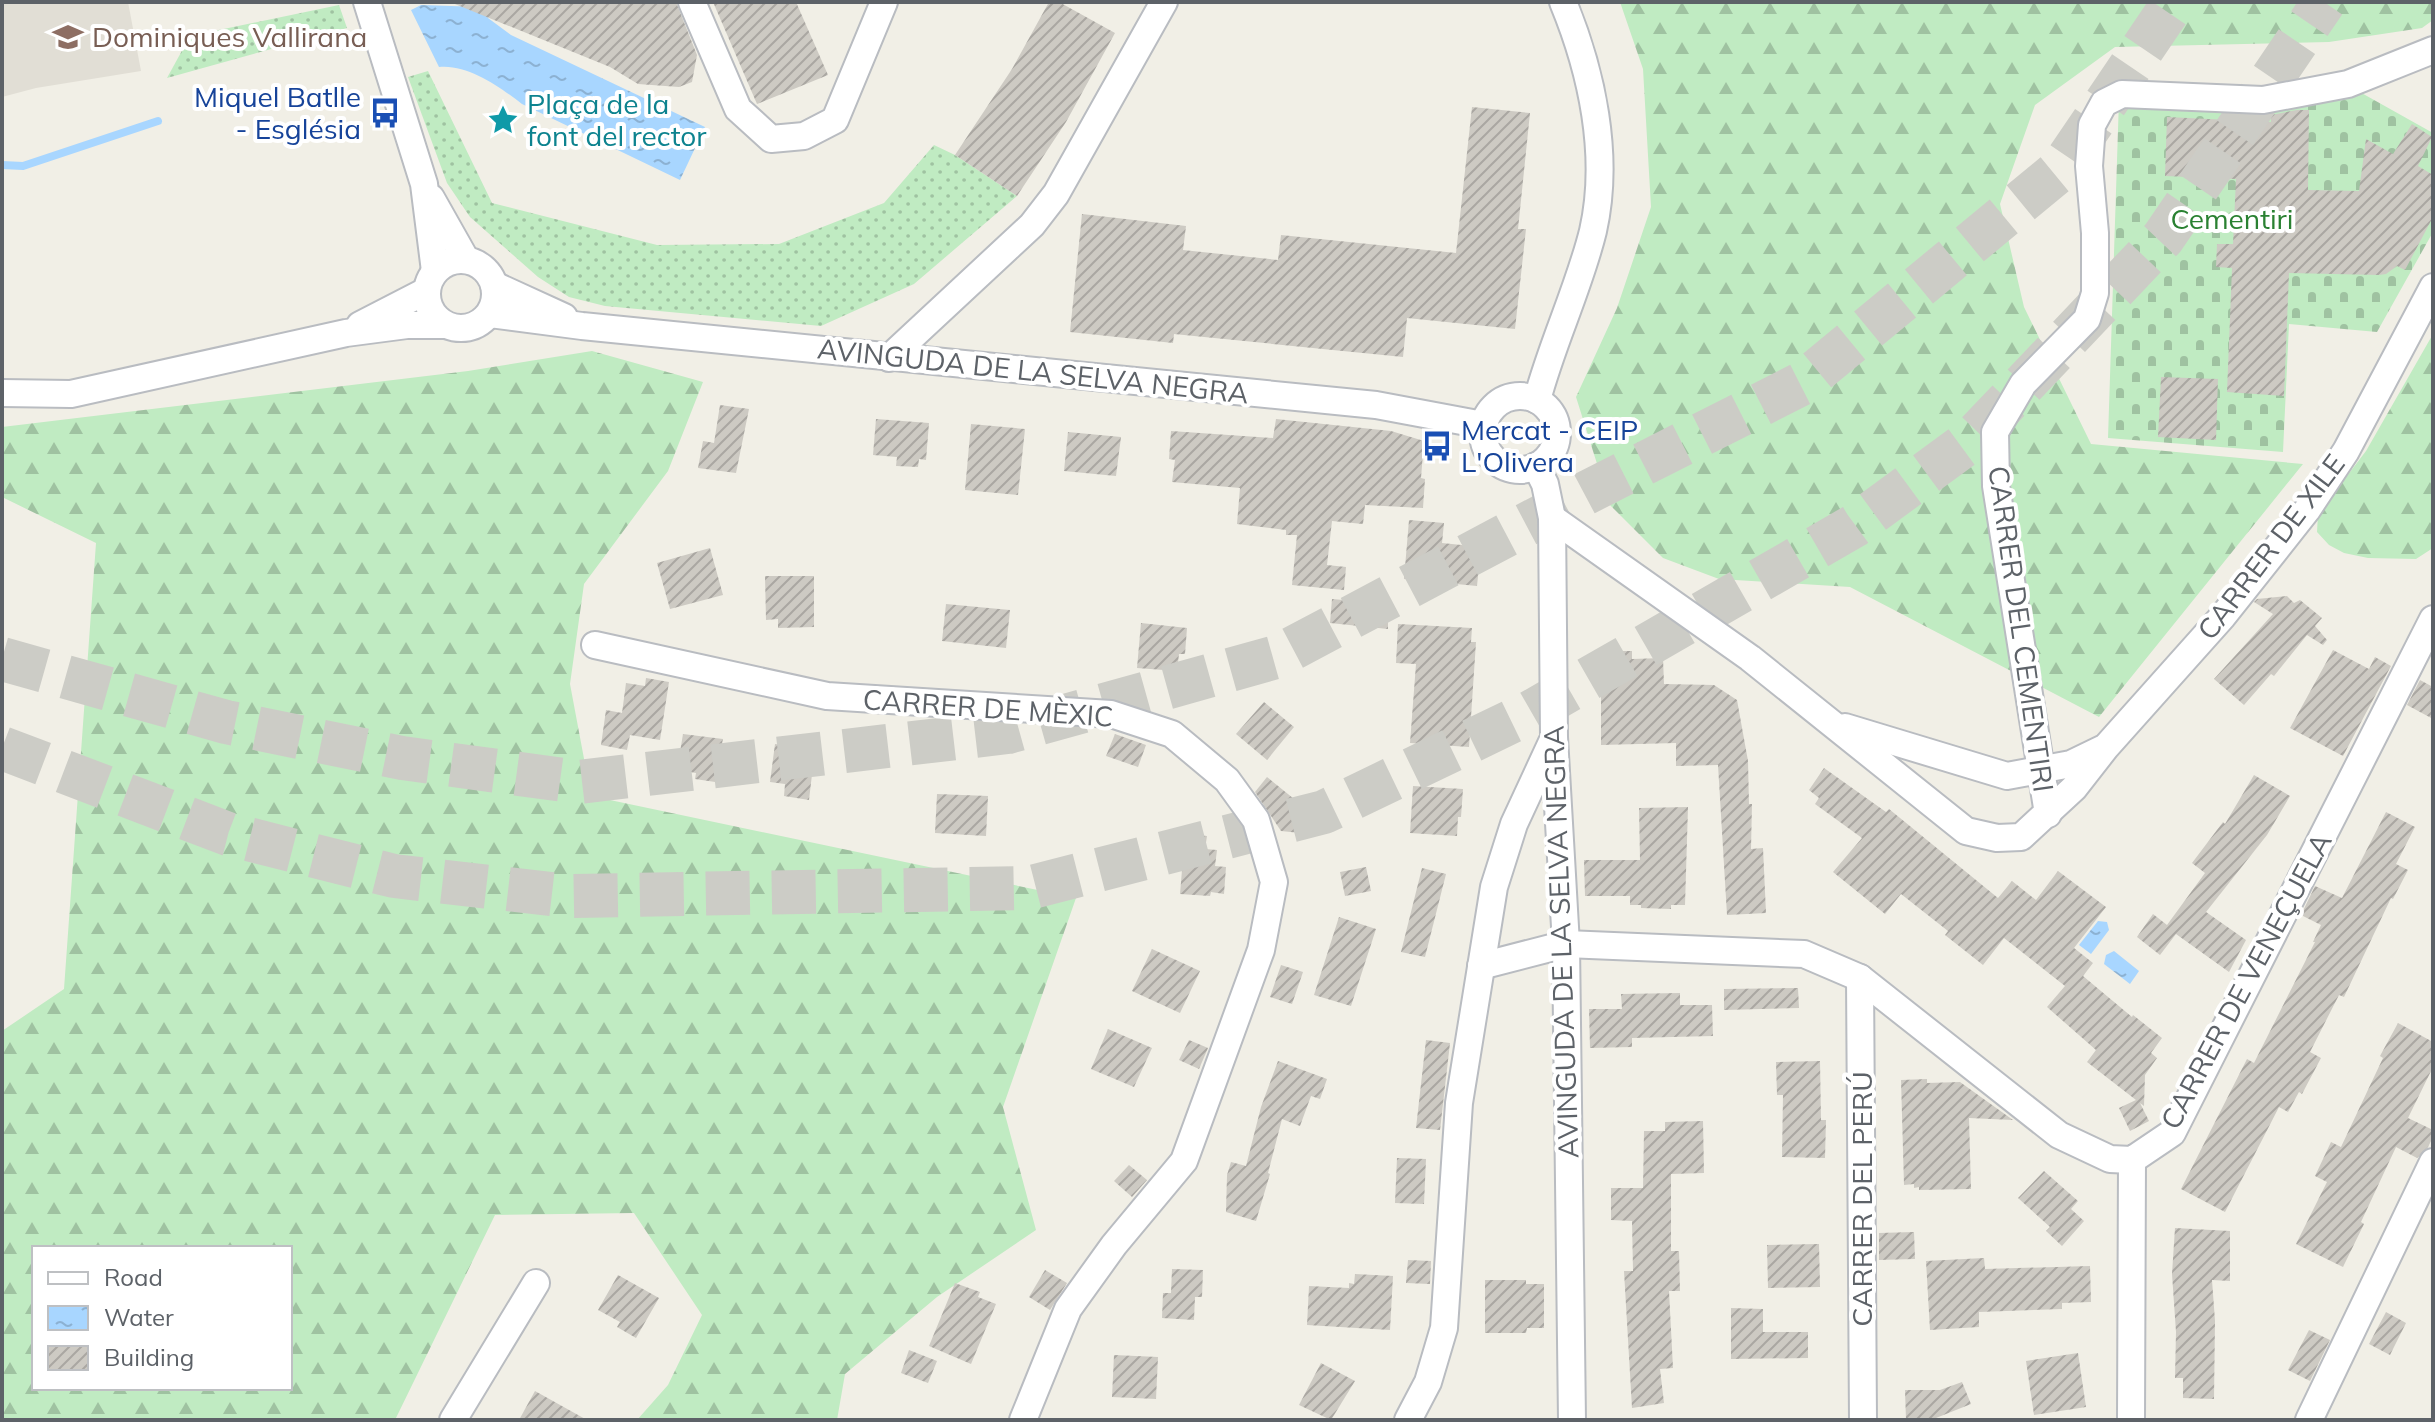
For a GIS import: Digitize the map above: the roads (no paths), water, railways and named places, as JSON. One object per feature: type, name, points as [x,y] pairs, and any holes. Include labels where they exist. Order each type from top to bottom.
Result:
[{"type":"street","name":"AVINGUDA DE LA SELVA NEGRA","points":[[367,2],[424,184],[466,260],[487,271],[494,285],[582,326]]},
{"type":"street","points":[[692,2],[738,109],[771,139],[804,136],[835,120],[884,2]]},
{"type":"street","points":[[889,358],[1032,225],[1056,194],[1164,2]]},
{"type":"street","points":[[1537,400],[1592,232],[1598,204],[1598,134],[1592,96],[1563,2]]},
{"type":"street","name":"CARRER DEL CEMENTIRI","points":[[2048,814],[1996,486],[1995,432],[2023,384],[2087,319],[2095,293],[2095,233],[2089,166],[2092,125],[2104,103],[2122,94],[2263,100],[2348,84],[2433,50]]},
{"type":"street","name":"AVINGUDA DE LA SELVA NEGRA","points":[[424,184],[431,313],[445,325],[460,329],[471,328],[490,314],[889,358],[1376,405],[1483,425]]},
{"type":"street","points":[[346,333],[431,281],[455,260],[466,260]]},
{"type":"street","points":[[490,314],[495,303],[494,285]]},
{"type":"street","name":"CARRER DE XILE","points":[[1552,518],[1750,658],[1966,831],[1997,838],[2021,837],[2074,788],[2106,747],[2223,616],[2307,510],[2346,451],[2433,287]]},
{"type":"street","points":[[2,393],[71,394],[346,333],[407,325],[445,325]]},
{"type":"street","points":[[1517,395],[1537,400],[1552,414],[1557,433],[1551,453],[1536,466],[1516,469],[1497,462],[1485,445],[1483,425],[1493,407],[1517,395]]},
{"type":"street","name":"AVINGUDA DE LA SELVA NEGRA","points":[[1536,466],[1545,484],[1552,518],[1554,737],[1566,944],[1572,1420]]},
{"type":"street","name":"CARRER DE VENEÇUELA","points":[[2132,1160],[2172,1133],[2433,619]]},
{"type":"street","name":"CARRER DE MÈXIC","points":[[595,645],[827,696],[1111,714],[1172,734],[1227,780],[1256,820],[1274,882],[1261,950],[1184,1161],[1114,1245],[1068,1309],[1023,1420]]},
{"type":"street","name":"CARRER DE XILE","points":[[1834,723],[2007,776],[2071,764],[2106,747]]},
{"type":"street","points":[[1408,1420],[1428,1382],[1444,1328],[1459,1103],[1494,887],[1514,824],[1554,737]]},
{"type":"street","points":[[1481,966],[1566,944],[1804,954],[1860,978],[2059,1135],[2110,1159],[2132,1160],[2131,1420]]},
{"type":"street","name":"CARRER DEL PERÚ","points":[[1860,978],[1863,1420]]},
{"type":"street","points":[[2309,1420],[2433,1162]]},
{"type":"street","points":[[453,1420],[536,1283]]},
{"type":"water","points":[[421,5],[481,7],[488,18],[511,35],[705,127],[680,180],[522,104],[483,78],[461,69],[439,67],[411,10]]},
{"type":"water","points":[[2098,921],[2107,922],[2109,930],[2091,954],[2079,945]]},
{"type":"water","points":[[2114,951],[2139,971],[2130,984],[2104,964],[2106,955]]},
{"type":"waterway","points":[[2,165],[23,166],[158,121]]},
{"type":"tunnel","points":[[2,659],[226,722],[402,758],[578,782],[1008,732],[1276,657],[1586,493],[1801,384],[2061,169],[2174,2]]},
{"type":"tunnel","points":[[2,748],[228,834],[394,876],[568,896],[1028,888],[1324,812],[1531,712],[1854,526],[1971,440],[2163,238],[2324,2]]},
{"type":"place","name":"Dominiques Vallirana","points":[[68,37]]},
{"type":"place","name":"Miquel Batlle - Església","points":[[385,113]]},
{"type":"place","name":"Plaça de la font del rector","points":[[503,120]]},
{"type":"place","name":"Mercat - CEIP L'Olivera","points":[[1437,446]]},
{"type":"park label","name":"Cementiri","points":[[2232,219]]}]
